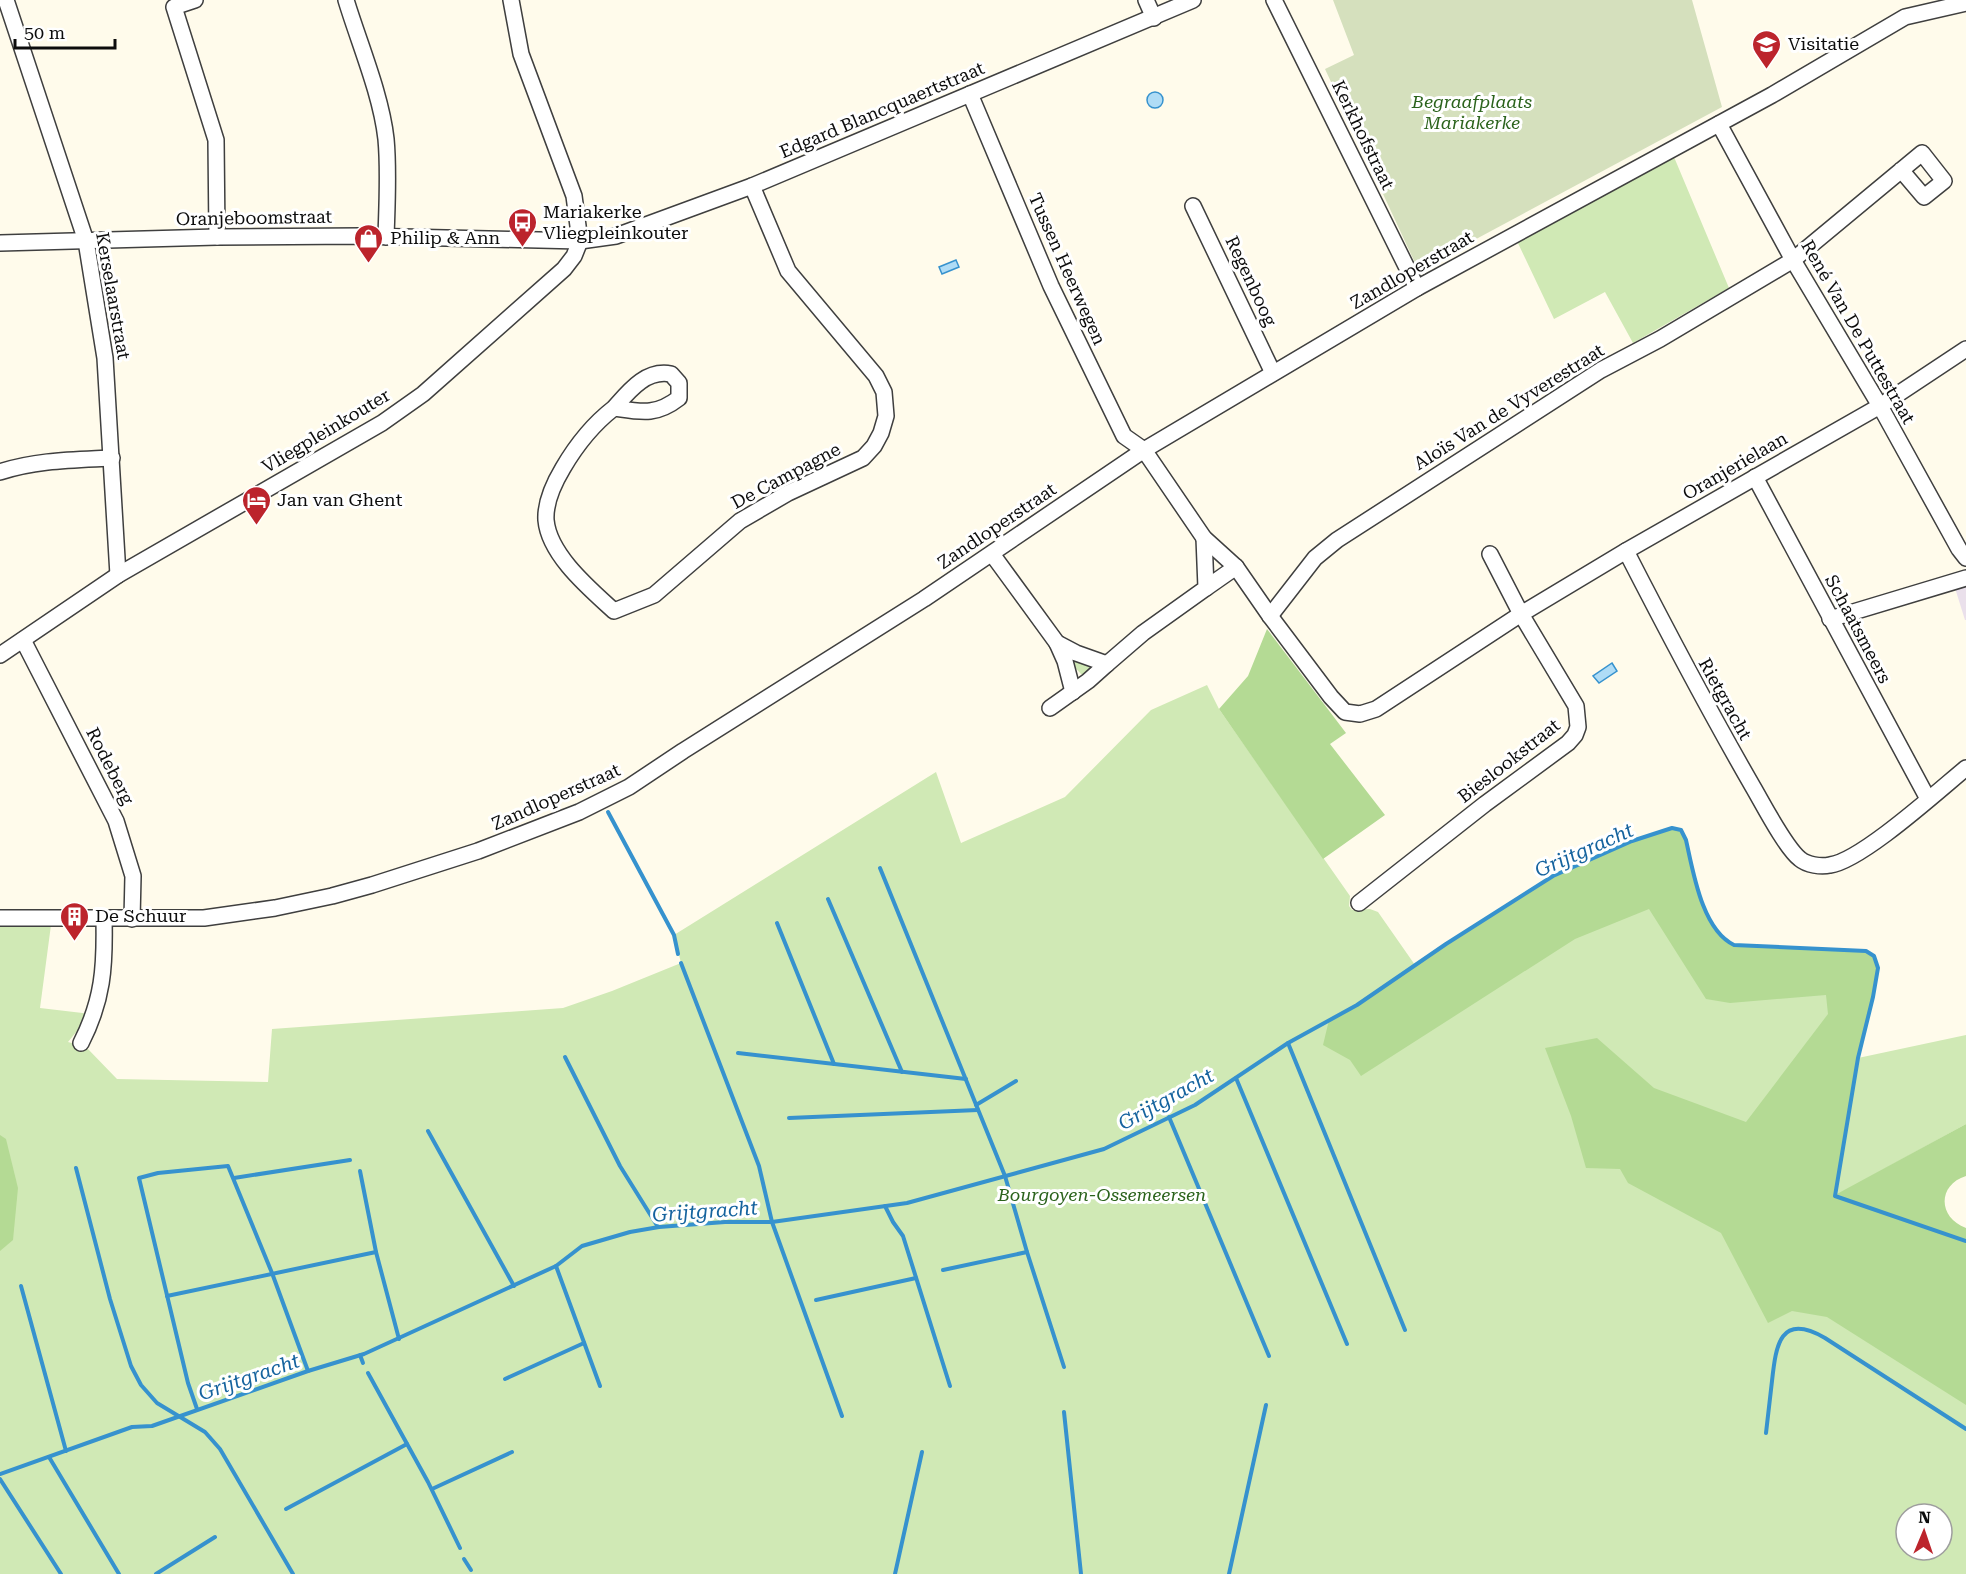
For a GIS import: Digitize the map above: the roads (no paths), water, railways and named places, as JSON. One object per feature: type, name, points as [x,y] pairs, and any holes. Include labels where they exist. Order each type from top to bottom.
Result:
[{"type":"street","name":"Kerselaarstraat","points":[[6,0],[86,241],[105,358],[118,575]]},
{"type":"street","points":[[195,0],[174,7],[216,140],[217,237]]},
{"type":"street","points":[[346,0],[378,102],[386,138],[386,237]]},
{"type":"street","points":[[511,0],[521,54],[574,196],[580,241]]},
{"type":"street","points":[[1146,0],[1154,18]]},
{"type":"street","name":"Edgard Blancquaertstraat","points":[[580,241],[616,236],[752,186],[1194,0]]},
{"type":"street","name":"Kerkhofstraat","points":[[1274,0],[1417,288]]},
{"type":"street","name":"Zandloperstraat","points":[[0,918],[132,920],[204,918],[275,908],[372,885],[478,851],[597,804],[653,773],[992,554],[1144,450],[1417,288],[1772,95],[1905,17],[1966,3]]},
{"type":"street","name":"Tussen Heerwegen","points":[[970,94],[1051,286],[1124,436],[1144,450],[1204,538]]},
{"type":"street","name":"René Van De Puttestraat","points":[[1719,124],[1793,260],[1880,406],[1966,558]]},
{"type":"street","name":"Aloïs Van de Vyverestraat","points":[[1270,616],[1315,558],[1337,540],[1601,370],[1660,339],[1793,260],[1901,171]]},
{"type":"street","name":"De Campagne","points":[[614,408],[597,421],[578,443],[549,497],[546,519],[553,544],[565,561],[579,578],[614,611],[654,595],[740,521],[788,493],[863,458],[874,446],[886,416],[884,392],[876,376],[788,271],[752,186]]},
{"type":"street","name":"Regenboog","points":[[1193,206],[1273,373]]},
{"type":"street","name":"Oranjeboomstraat","points":[[0,243],[217,237],[386,237],[580,241]]},
{"type":"street","name":"Vliegpleinkouter","points":[[0,655],[118,575],[382,423],[423,394],[564,269],[574,256],[580,241]]},
{"type":"street","name":"Oranjerielaan","points":[[1204,538],[1236,567],[1331,697],[1346,712],[1360,714],[1376,710],[1521,614],[1626,551],[1880,406],[1966,349]]},
{"type":"street","points":[[0,472],[41,463],[112,458]]},
{"type":"street","name":"Schaatsmeers","points":[[1755,477],[1928,799]]},
{"type":"street","points":[[1204,538],[1206,588]]},
{"type":"street","name":"Rietgracht","points":[[1626,551],[1704,702],[1770,816],[1800,860],[1815,865],[1830,866],[1845,861],[1928,799]]},
{"type":"street","points":[[992,554],[1057,644],[1071,680],[1073,692]]},
{"type":"street","points":[[1490,555],[1521,614]]},
{"type":"street","points":[[1050,708],[1073,692],[1143,633],[1236,567]]},
{"type":"street","points":[[1830,619],[1966,578]]},
{"type":"street","name":"Bieslookstraat","points":[[1359,903],[1485,804],[1568,743],[1575,735],[1578,728],[1576,706],[1521,614]]},
{"type":"street","name":"Rodeberg","points":[[23,640],[116,821],[133,876],[132,920]]},
{"type":"street","points":[[1057,644],[1107,664]]},
{"type":"street","points":[[1928,799],[1966,768]]},
{"type":"street","points":[[81,1042],[93,1019],[100,995],[105,960],[104,920]]},
{"type":"water","points":[[1152,92],[1158,92],[1163,100],[1161,106],[1152,108],[1147,103],[1147,97]]},
{"type":"water","points":[[956,260],[959,267],[942,274],[939,267]]},
{"type":"water","points":[[1612,663],[1617,671],[1599,683],[1593,676]]},
{"type":"waterway","points":[[608,812],[674,935],[678,954]]},
{"type":"waterway","name":"Grijtgracht","points":[[0,1474],[132,1427],[152,1426],[308,1371],[364,1354],[556,1266],[582,1246],[630,1232],[659,1227],[725,1222],[772,1222],[907,1203],[1104,1149],[1195,1105],[1288,1043],[1357,1005],[1446,944],[1553,876],[1632,841],[1672,828],[1681,830],[1686,840],[1696,883],[1714,927],[1734,945],[1866,951],[1874,956],[1878,968],[1858,1058],[1835,1196],[1966,1241]]},
{"type":"waterway","points":[[880,868],[1005,1176],[1064,1367]]},
{"type":"waterway","points":[[828,899],[902,1072]]},
{"type":"waterway","points":[[777,923],[834,1064]]},
{"type":"waterway","points":[[681,963],[759,1166],[772,1222],[842,1416]]},
{"type":"waterway","points":[[1288,1043],[1405,1330]]},
{"type":"waterway","points":[[738,1053],[966,1079]]},
{"type":"waterway","points":[[565,1057],[620,1166],[658,1227]]},
{"type":"waterway","points":[[1236,1078],[1347,1344]]},
{"type":"waterway","points":[[976,1105],[1016,1081]]},
{"type":"waterway","points":[[789,1118],[978,1110]]},
{"type":"waterway","points":[[1169,1117],[1269,1356]]},
{"type":"waterway","points":[[428,1131],[514,1286]]},
{"type":"waterway","points":[[234,1178],[350,1160]]},
{"type":"waterway","points":[[197,1409],[188,1383],[139,1178],[158,1173],[228,1166],[272,1273],[308,1371]]},
{"type":"waterway","points":[[76,1168],[110,1299],[131,1366],[141,1385],[157,1403],[205,1432],[220,1449],[293,1574]]},
{"type":"waterway","points":[[360,1171],[376,1252]]},
{"type":"waterway","points":[[885,1206],[903,1236],[950,1386]]},
{"type":"waterway","points":[[167,1296],[376,1252],[399,1339]]},
{"type":"waterway","points":[[943,1270],[1027,1252]]},
{"type":"waterway","points":[[556,1266],[600,1386]]},
{"type":"waterway","points":[[816,1300],[916,1278]]},
{"type":"waterway","points":[[21,1286],[66,1451]]},
{"type":"waterway","points":[[1766,1433],[1779,1345],[1783,1336],[1798,1329],[1810,1331],[1825,1338],[1966,1429]]},
{"type":"waterway","points":[[505,1379],[584,1343]]},
{"type":"waterway","points":[[360,1355],[363,1363]]},
{"type":"waterway","points":[[368,1373],[428,1482],[460,1548]]},
{"type":"waterway","points":[[1229,1574],[1266,1405]]},
{"type":"waterway","points":[[1064,1412],[1081,1574]]},
{"type":"waterway","points":[[286,1509],[407,1444]]},
{"type":"waterway","points":[[432,1489],[512,1452]]},
{"type":"waterway","points":[[895,1574],[922,1452]]},
{"type":"waterway","points":[[49,1457],[119,1574]]},
{"type":"waterway","points":[[0,1479],[61,1574]]},
{"type":"waterway","points":[[156,1574],[215,1537]]},
{"type":"waterway","points":[[464,1559],[471,1570]]},
{"type":"place","name":"Visitatie","points":[[1767,70]]},
{"type":"place","name":"Mariakerke Vliegpleinkouter","points":[[522,248]]},
{"type":"place","name":"Philip & Ann","points":[[369,264]]},
{"type":"place","name":"Jan van Ghent","points":[[256,526]]},
{"type":"place","name":"De Schuur","points":[[74,942]]},
{"type":"park label","name":"Begraafplaats Mariakerke","points":[[1472,112]]},
{"type":"park label","name":"Bourgoyen-Ossemeersen","points":[[1102,1195]]}]
